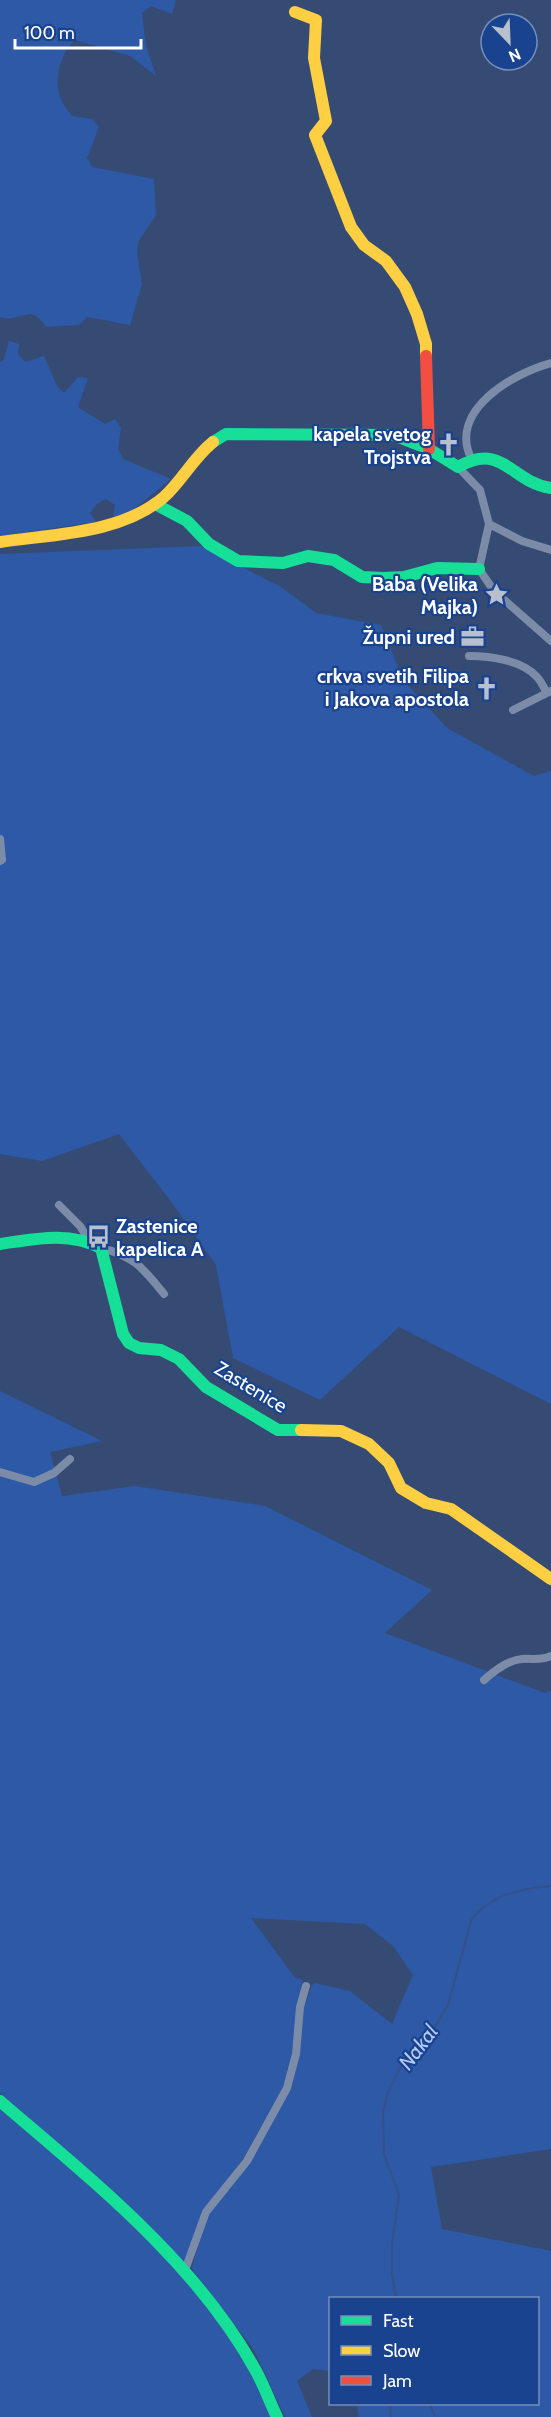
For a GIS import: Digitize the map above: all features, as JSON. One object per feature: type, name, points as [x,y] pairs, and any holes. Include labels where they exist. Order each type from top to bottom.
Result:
[{"type":"street","points":[[295,12],[316,20],[312,37],[313,51],[318,88],[326,121],[315,135],[351,227],[364,245],[386,261],[405,287],[426,344],[429,449]]},
{"type":"street","points":[[471,458],[467,449],[469,430],[475,412],[492,392],[505,382],[551,363]]},
{"type":"street","points":[[0,542],[74,531],[122,520],[155,504],[172,489],[212,440],[226,434],[393,435],[429,449],[458,467],[480,490],[489,524],[478,568],[494,591],[551,641]]},
{"type":"street","points":[[458,467],[471,458],[482,456],[496,459],[535,485],[551,488]]},
{"type":"street","points":[[155,504],[187,521],[209,544],[238,561],[283,563],[308,556],[334,560],[362,577],[384,578],[404,577],[437,568],[478,568]]},
{"type":"street","points":[[489,524],[522,541],[551,550]]},
{"type":"street","points":[[470,656],[486,656],[527,669],[549,692],[513,710]]},
{"type":"street","points":[[0,839],[2,860],[0,861]]},
{"type":"street","points":[[59,1205],[80,1226],[89,1240]]},
{"type":"street","points":[[0,1244],[72,1235],[89,1240],[101,1248],[122,1253],[133,1259],[164,1294]]},
{"type":"street","name":"Zastenice","points":[[101,1248],[123,1335],[129,1343],[139,1348],[161,1350],[179,1359],[206,1387],[278,1430],[341,1431],[369,1444],[389,1463],[401,1488],[406,1492],[426,1503],[451,1509],[551,1579]]},
{"type":"street","points":[[0,1472],[33,1482],[54,1473],[70,1459]]},
{"type":"street","points":[[484,1680],[496,1670],[513,1662],[522,1659],[541,1660],[551,1656]]},
{"type":"street","points":[[184,2273],[206,2212],[247,2161],[286,2088],[296,2054],[300,2007],[306,1986]]},
{"type":"street","points":[[0,2101],[100,2187],[184,2273],[230,2329],[269,2395],[277,2417]]},
{"type":"shaded area","points":[[0,0],[176,0],[172,14],[151,6],[142,13],[146,46],[156,76],[130,56],[75,40],[65,52],[59,68],[59,92],[64,105],[72,116],[92,119],[99,127],[87,158],[92,167],[154,179],[156,215],[138,242],[137,253],[142,284],[130,325],[87,317],[79,325],[46,327],[35,315],[0,317]]},
{"type":"shaded area","points":[[9,341],[19,344],[18,354],[25,362],[44,356],[57,386],[64,393],[78,377],[88,378],[78,407],[105,424],[115,419],[121,428],[118,449],[123,459],[171,479],[129,513],[113,516],[115,505],[106,499],[97,504],[90,513],[96,522],[0,536],[0,362],[3,361]]},
{"type":"shaded area","points":[[201,546],[281,587],[316,613],[381,625],[403,680],[447,728],[534,776],[551,771],[551,1404],[399,1327],[320,1400],[233,1358],[216,1265],[119,1134],[42,1161],[0,1154],[0,554]]},
{"type":"shaded area","points":[[0,1391],[102,1441],[50,1452],[62,1496],[135,1486],[265,1506],[432,1590],[385,1633],[545,1693],[551,1691],[551,2149],[431,2167],[442,2229],[551,2251],[551,2417],[359,2417],[357,2405],[539,2405],[539,2297],[329,2297],[329,2371],[313,2369],[297,2381],[312,2417],[285,2417],[254,2350],[192,2269],[207,2218],[289,2085],[302,2013],[312,1985],[315,1983],[350,1991],[392,2024],[413,1975],[393,1946],[365,1924],[251,1918],[295,1978],[303,1980],[290,2065],[283,2087],[245,2156],[204,2211],[184,2262],[180,2262],[101,2181],[0,2093]]},
{"type":"shaded area","points":[[0,2106],[120,2213],[176,2270],[234,2342],[272,2417],[0,2417]]},
{"type":"waterway","name":"Nakal","points":[[396,2297],[392,2273],[392,2244],[399,2195],[384,2154],[383,2112],[388,2092],[403,2062],[425,2043],[448,2005],[471,1921],[478,1912],[496,1899],[517,1891],[551,1886]]},
{"type":"waterway","name":"Nakal","points":[[390,2405],[391,2417]]},
{"type":"waterway","points":[[430,2405],[435,2417]]},
{"type":"traffic: fast","points":[[213,442],[226,434],[393,435],[429,449],[458,467],[473,460],[486,458],[506,466],[526,479],[551,488]]},
{"type":"traffic: fast","points":[[155,504],[187,521],[209,544],[238,561],[283,563],[308,556],[334,560],[362,577],[384,578],[404,577],[437,568],[479,569]]},
{"type":"traffic: fast","points":[[0,1244],[64,1238],[101,1248],[123,1334],[129,1343],[139,1348],[161,1350],[179,1359],[206,1387],[278,1430],[301,1430]]},
{"type":"traffic: fast","points":[[0,2101],[140,2225],[204,2294],[232,2331],[256,2371],[277,2417]]},
{"type":"traffic: slow","points":[[295,12],[316,20],[314,58],[326,121],[315,135],[351,227],[364,245],[386,261],[405,287],[417,314],[426,344],[426,356]]},
{"type":"traffic: slow","points":[[0,542],[64,534],[128,519],[164,497],[199,455],[213,442]]},
{"type":"traffic: slow","points":[[301,1430],[341,1431],[369,1444],[389,1463],[401,1488],[426,1503],[451,1509],[551,1579]]},
{"type":"traffic: jam","points":[[426,356],[429,449]]},
{"type":"place","name":"kapela svetog Trojstva","points":[[449,445]]},
{"type":"place","name":"Baba (Velika Majka)","points":[[496,595]]},
{"type":"place","name":"Župni ured","points":[[473,637]]},
{"type":"place","name":"crkva svetih Filipa i Jakova apostola","points":[[487,688]]},
{"type":"place","name":"Zastenice kapelica A","points":[[98,1237]]}]
